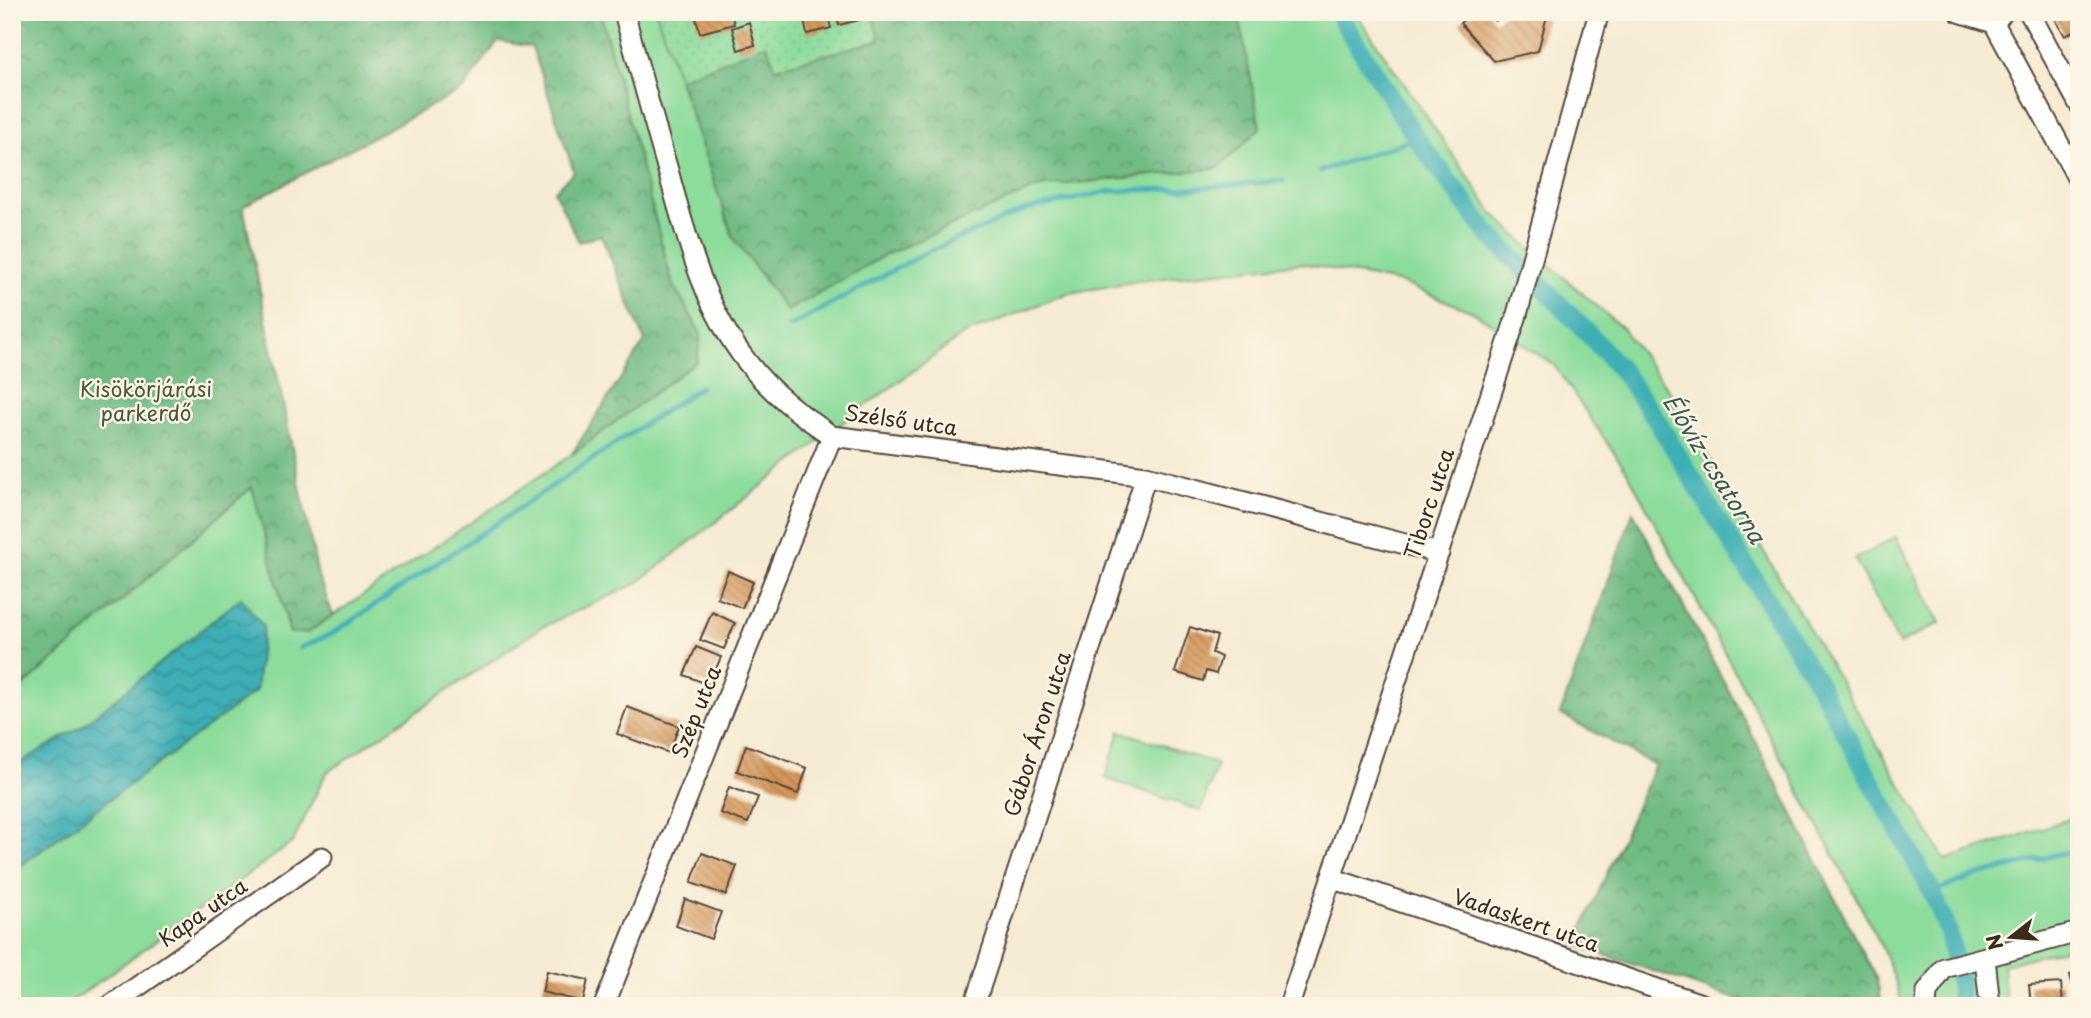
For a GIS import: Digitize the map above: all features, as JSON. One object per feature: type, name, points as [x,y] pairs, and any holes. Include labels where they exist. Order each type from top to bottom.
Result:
[{"type":"street","name":"Szélső utca","points":[[624,12],[687,242],[709,299],[727,334],[748,364],[789,405],[832,436],[1146,476],[1439,553]]},
{"type":"street","name":"Tiborc utca","points":[[1289,1006],[1520,301],[1599,12]]},
{"type":"street","points":[[1959,12],[1999,18],[2079,181]]},
{"type":"street","points":[[2029,12],[2079,104]]},
{"type":"street","name":"Szép utca","points":[[604,1006],[832,436]]},
{"type":"street","name":"Gábor Áron utca","points":[[974,1006],[1146,476]]},
{"type":"street","name":"Kapa utca","points":[[110,1006],[322,857]]},
{"type":"street","name":"Vadaskert utca","points":[[1331,878],[1707,1006]]},
{"type":"street","points":[[1926,1006],[1927,992],[1944,968],[2079,932]]},
{"type":"street","points":[[1977,961],[1990,1006]]},
{"type":"green space","name":"Kisökörjárási parkerdő","points":[[12,12],[600,12],[672,282],[701,334],[697,361],[571,455],[645,341],[601,235],[579,242],[554,191],[574,172],[532,47],[498,41],[463,89],[243,206],[318,576],[333,615],[307,633],[290,633],[252,487],[12,696]]},
{"type":"green space","points":[[600,12],[656,12],[733,237],[787,311],[885,255],[1038,187],[1218,168],[1260,128],[1238,12],[1355,12],[1492,212],[1622,328],[1670,392],[1945,860],[2079,816],[2079,945],[2003,965],[2006,1006],[1902,1006],[1882,947],[1628,473],[1554,365],[1473,312],[1402,283],[1301,263],[1138,281],[1065,294],[963,335],[850,417],[636,584],[542,627],[326,773],[293,842],[65,1006],[12,1006],[12,696],[253,486],[290,633],[307,633],[571,455],[697,361],[701,334],[672,282]]},
{"type":"green space","points":[[656,12],[871,12],[880,40],[775,68],[767,44],[679,79]]},
{"type":"green space","points":[[871,12],[1238,12],[1260,128],[1218,168],[1038,187],[885,255],[787,311],[733,237],[679,79],[767,43],[775,68],[879,40]]},
{"type":"green space","points":[[1633,512],[1747,725],[1877,980],[1882,1006],[1757,1006],[1575,945],[1655,765],[1560,714]]},
{"type":"green space","points":[[1896,537],[1940,623],[1899,644],[1855,559]]},
{"type":"green space","points":[[1120,731],[1217,764],[1201,811],[1105,778]]},
{"type":"water","points":[[241,598],[263,626],[256,691],[12,872],[12,767],[82,726]]},
{"type":"building","points":[[694,12],[731,12],[734,24],[700,33]]},
{"type":"building","points":[[796,12],[827,12],[831,28],[807,34],[803,16],[798,18]]},
{"type":"building","points":[[836,12],[861,12],[863,19],[839,25]]},
{"type":"building","points":[[1473,12],[1488,12],[1495,21],[1504,14],[1548,12],[1538,51],[1494,61],[1460,23]]},
{"type":"building","points":[[2051,12],[2079,12],[2079,28],[2065,36]]},
{"type":"building","points":[[749,22],[755,45],[738,50],[732,28]]},
{"type":"building","points":[[728,571],[753,582],[742,608],[717,598]]},
{"type":"building","points":[[712,612],[735,623],[724,649],[700,640]]},
{"type":"building","points":[[1190,627],[1217,636],[1212,653],[1221,657],[1216,674],[1206,671],[1203,681],[1175,672]]},
{"type":"building","points":[[696,647],[721,657],[709,685],[684,675]]},
{"type":"building","points":[[627,707],[679,726],[669,753],[617,734]]},
{"type":"building","points":[[746,745],[807,768],[798,794],[737,771]]},
{"type":"building","points":[[729,787],[758,797],[748,823],[720,813]]},
{"type":"building","points":[[702,853],[737,866],[726,895],[691,883]]},
{"type":"building","points":[[685,899],[721,912],[711,939],[676,926]]},
{"type":"building","points":[[547,971],[588,980],[583,1002],[542,992]]},
{"type":"building","points":[[2079,972],[2079,1005],[2078,1005],[2070,975]]},
{"type":"building","points":[[2061,983],[2063,1006],[2031,1006],[2029,985]]},
{"type":"waterway","name":"Élővíz-csatorna","points":[[1337,12],[1416,138],[1487,232],[1588,333],[1624,374],[1654,416],[1817,682],[1932,892],[1948,930],[1959,982],[1960,1006]]},
{"type":"waterway","points":[[1320,171],[1416,138]]},
{"type":"waterway","points":[[789,327],[925,253],[1025,210],[1110,191],[1283,181]]},
{"type":"waterway","points":[[300,648],[333,633],[700,387]]},
{"type":"waterway","points":[[1932,892],[1975,876],[2079,849]]}]
